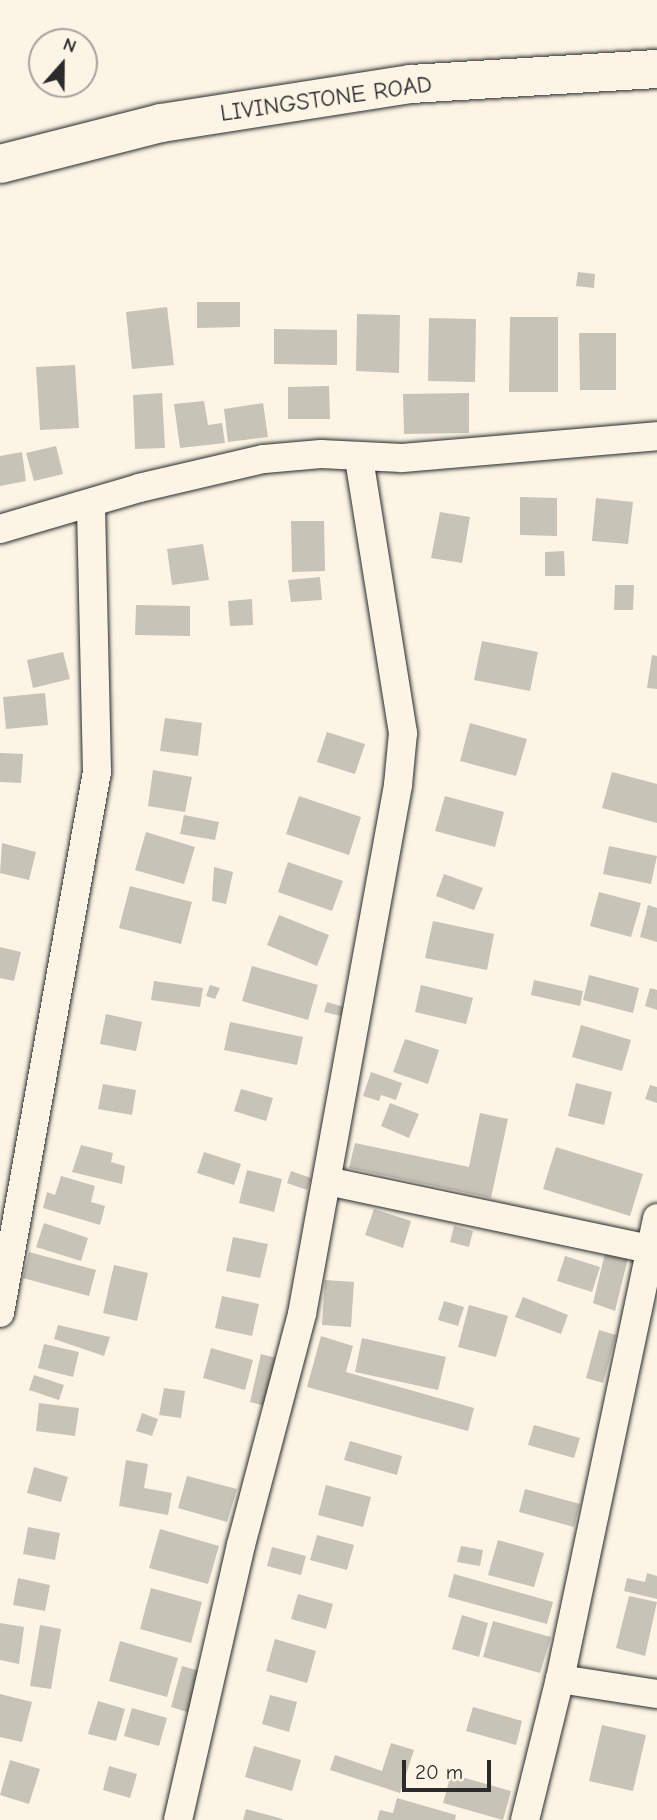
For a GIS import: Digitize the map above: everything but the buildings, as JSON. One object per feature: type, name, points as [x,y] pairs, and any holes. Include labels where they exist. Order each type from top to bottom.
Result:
[{"type":"highway","name":"LIVINGSTONE ROAD","points":[[0,164],[160,123],[411,84],[657,69]]},
{"type":"street","points":[[0,529],[264,459],[321,454],[359,457],[512,451],[657,436]]},
{"type":"street","points":[[178,1820],[241,1545],[302,1314],[375,927],[403,733],[359,457]]},
{"type":"street","points":[[0,1313],[97,772],[91,503]]},
{"type":"street","points":[[327,1181],[655,1230],[560,1679],[525,1820]]},
{"type":"street","points":[[560,1679],[657,1695]]}]
